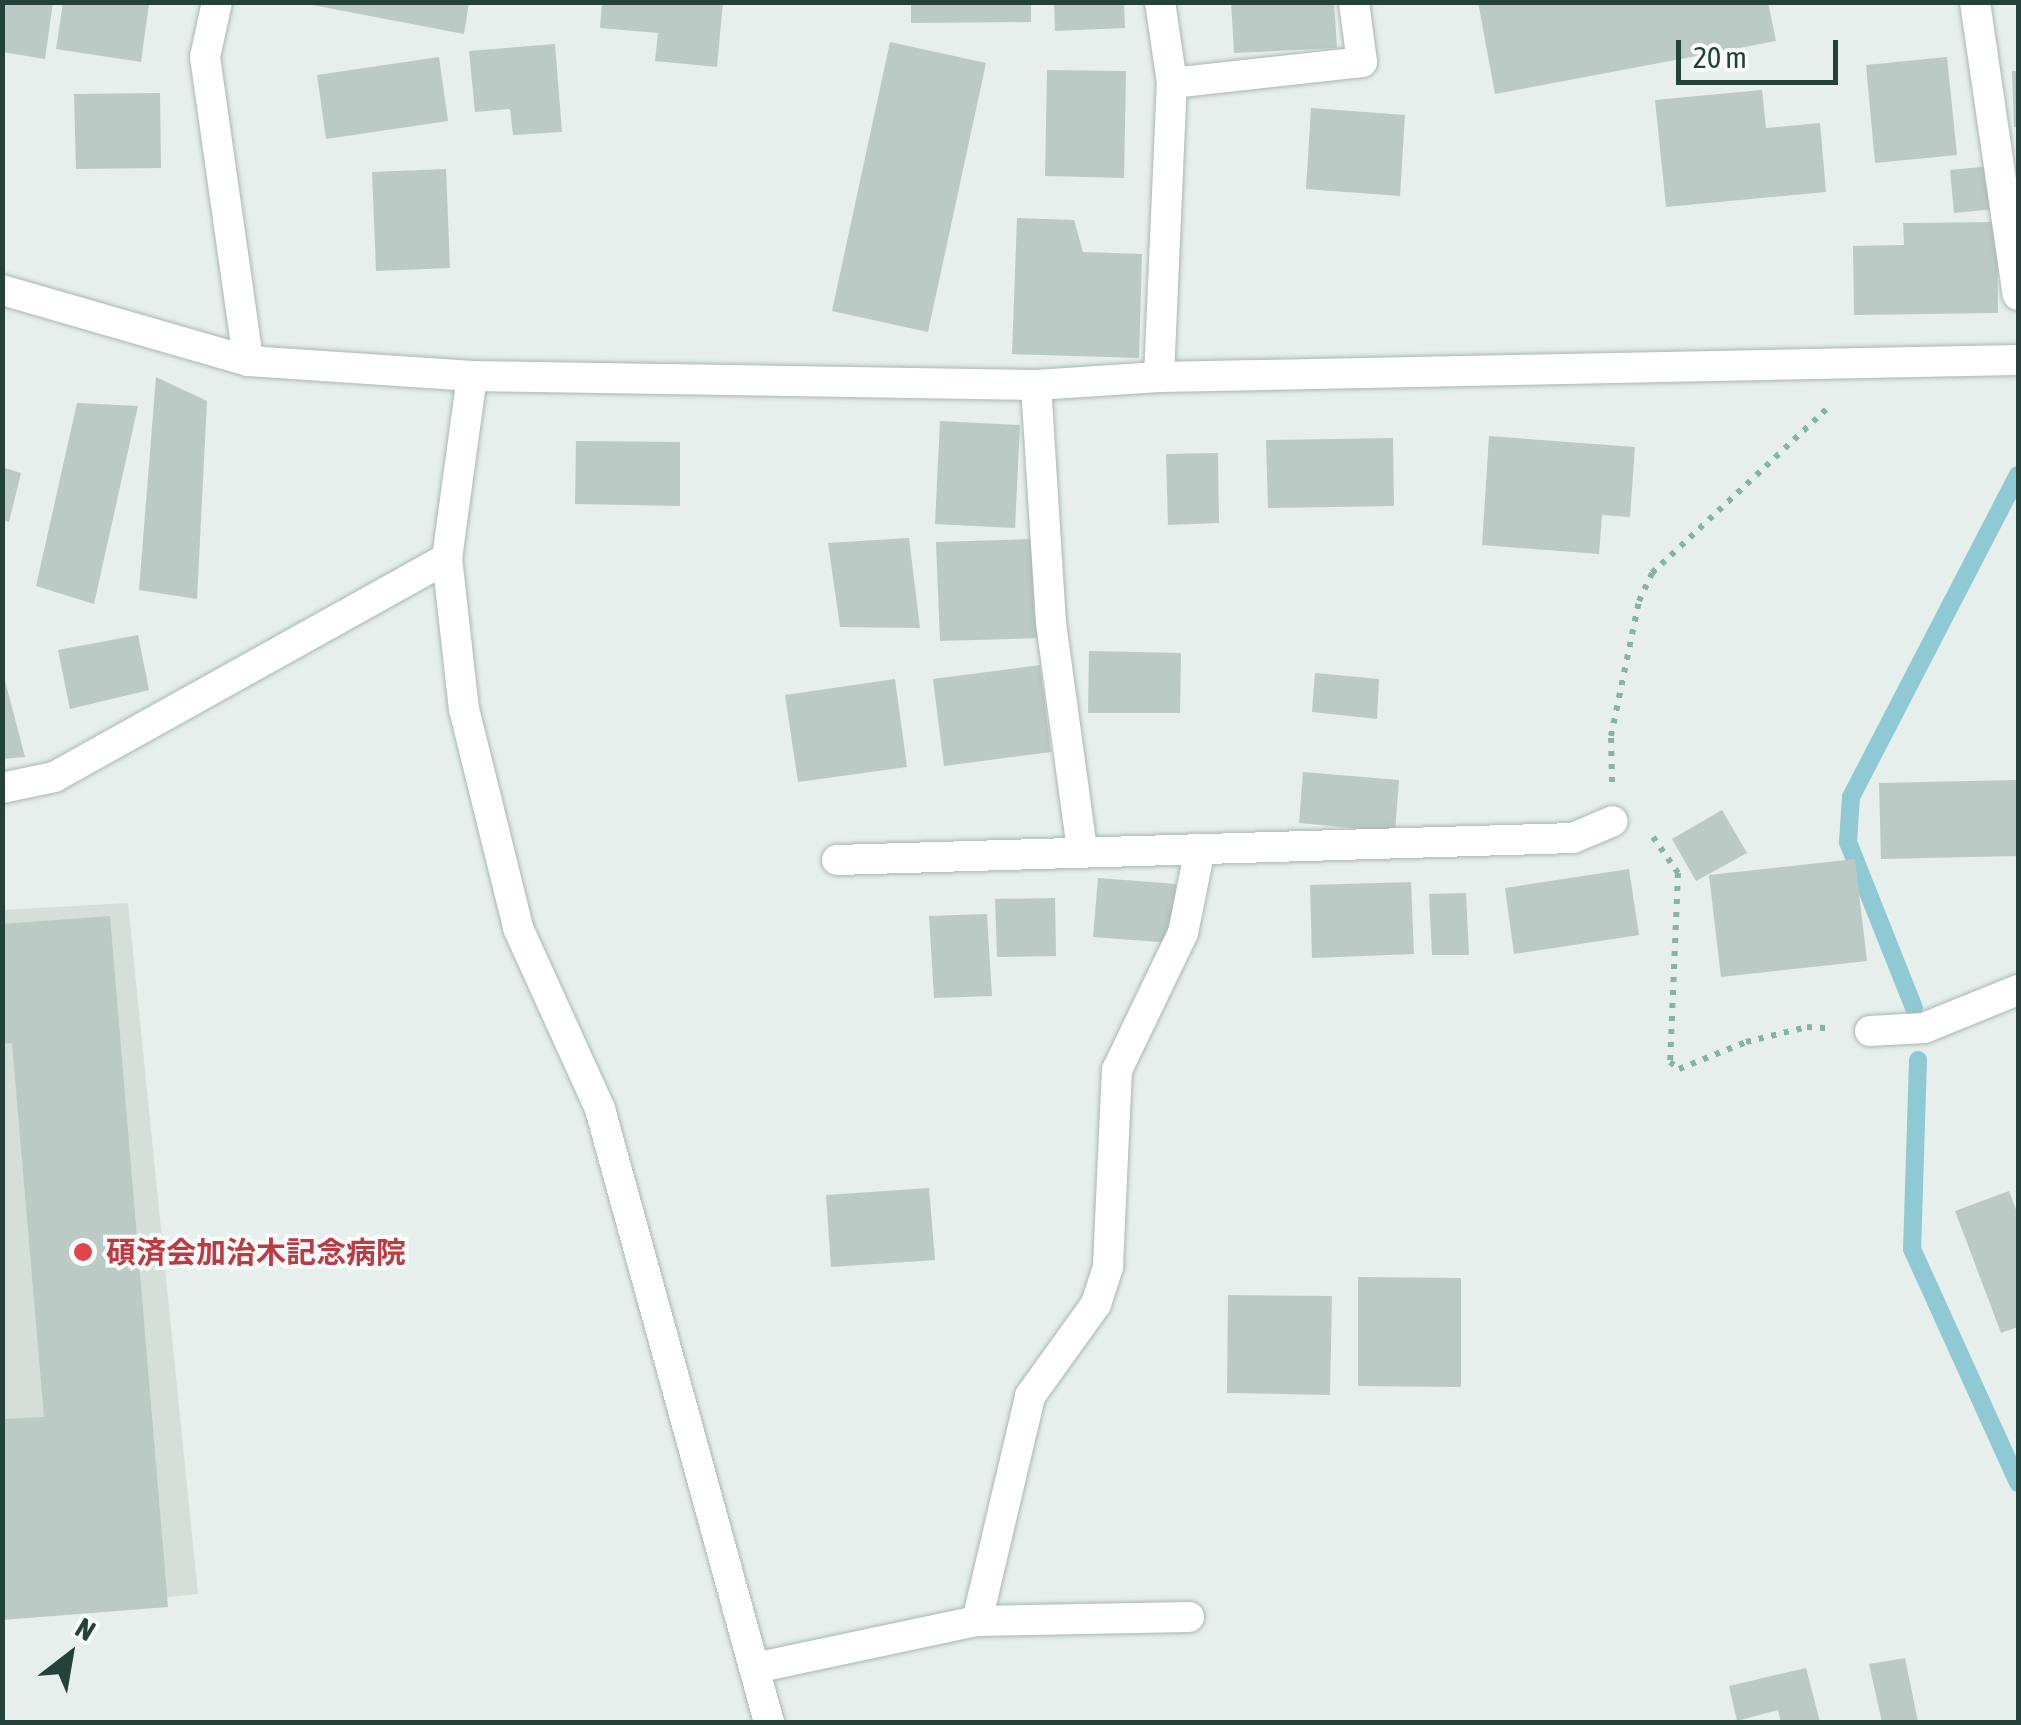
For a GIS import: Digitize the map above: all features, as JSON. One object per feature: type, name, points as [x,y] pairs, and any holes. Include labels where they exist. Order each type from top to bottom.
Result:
[{"type":"street","points":[[218,2],[204,56],[248,361]]},
{"type":"street","points":[[1159,376],[1172,83],[1160,2]]},
{"type":"street","points":[[1172,83],[1362,62],[1354,2]]},
{"type":"street","points":[[1975,2],[2018,296]]},
{"type":"street","points":[[2,290],[248,361],[472,376],[1036,385],[1159,376],[1873,367],[2018,360]]},
{"type":"street","points":[[472,376],[447,558],[464,710],[518,928],[600,1109],[769,1722]]},
{"type":"street","points":[[1036,385],[1050,623],[1082,849]]},
{"type":"street","points":[[2,788],[54,777],[447,558]]},
{"type":"street","points":[[837,860],[1082,849],[1199,854],[1573,838],[1612,821]]},
{"type":"street","points":[[976,1622],[1030,1396],[1096,1304],[1108,1266],[1116,1070],[1183,932],[1199,854]]},
{"type":"street","points":[[1870,1031],[1924,1028],[2018,990]]},
{"type":"street","points":[[755,1668],[976,1622],[1188,1617]]},
{"type":"path","points":[[1870,1031],[1807,1026],[1679,1069],[1670,1062],[1678,873],[1655,838],[1612,821],[1611,736],[1639,600],[1652,572],[1873,367]]},
{"type":"shaded area","name":"碩済会加治木記念病院","points":[[128,903],[198,1594],[3,1613],[3,910]]},
{"type":"building","points":[[2,2],[53,2],[45,59],[2,52]]},
{"type":"building","points":[[63,2],[149,4],[141,62],[56,49]]},
{"type":"building","points":[[297,2],[469,2],[464,34]]},
{"type":"building","points":[[602,2],[723,2],[717,67],[655,61],[658,33],[600,28]]},
{"type":"building","points":[[911,2],[1031,2],[1031,22],[911,23]]},
{"type":"building","points":[[1054,2],[1124,2],[1125,28],[1055,31]]},
{"type":"building","points":[[1231,2],[1334,2],[1337,48],[1234,53]]},
{"type":"building","points":[[1478,2],[1768,2],[1776,41],[1495,94]]},
{"type":"building","points":[[890,42],[986,63],[928,332],[832,311]]},
{"type":"building","points":[[555,44],[562,132],[513,135],[510,109],[475,112],[469,51]]},
{"type":"building","points":[[439,57],[448,121],[326,139],[317,75]]},
{"type":"building","points":[[1947,57],[1957,155],[1875,163],[1866,65]]},
{"type":"building","points":[[1047,70],[1126,71],[1124,178],[1045,176]]},
{"type":"building","points":[[2012,71],[2018,71],[2018,127],[2014,127]]},
{"type":"building","points":[[1762,90],[1766,128],[1820,123],[1826,192],[1666,207],[1655,100]]},
{"type":"building","points":[[160,93],[161,168],[76,169],[74,94]]},
{"type":"building","points":[[1311,108],[1405,115],[1400,196],[1306,189]]},
{"type":"building","points":[[1991,166],[1996,209],[1954,213],[1950,170]]},
{"type":"building","points":[[446,169],[450,268],[376,271],[372,172]]},
{"type":"building","points":[[1017,218],[1074,220],[1083,252],[1142,254],[1139,358],[1012,354]]},
{"type":"building","points":[[1997,222],[1998,313],[1854,315],[1853,246],[1904,245],[1903,223]]},
{"type":"building","points":[[156,377],[207,401],[197,599],[139,590]]},
{"type":"building","points":[[77,403],[138,406],[94,604],[36,586]]},
{"type":"building","points":[[940,421],[1020,425],[1015,528],[935,524]]},
{"type":"building","points":[[1489,436],[1635,447],[1630,517],[1602,515],[1599,554],[1482,545]]},
{"type":"building","points":[[1393,438],[1394,506],[1268,508],[1266,440]]},
{"type":"building","points":[[576,441],[680,442],[680,506],[575,504]]},
{"type":"building","points":[[1218,453],[1219,523],[1168,525],[1166,454]]},
{"type":"building","points":[[2,467],[21,473],[9,522],[2,520]]},
{"type":"building","points":[[909,538],[920,628],[840,627],[828,543]]},
{"type":"building","points":[[1037,539],[1042,638],[940,641],[936,542]]},
{"type":"building","points":[[138,635],[149,690],[70,709],[58,650]]},
{"type":"building","points":[[1089,651],[1181,653],[1180,713],[1088,713]]},
{"type":"building","points":[[1040,665],[1051,752],[944,766],[933,679]]},
{"type":"building","points":[[1315,673],[1379,679],[1377,719],[1312,712]]},
{"type":"building","points":[[4,677],[25,757],[2,759]]},
{"type":"building","points":[[895,679],[907,767],[798,782],[785,695]]},
{"type":"building","points":[[1303,772],[1399,780],[1395,832],[1299,823]]},
{"type":"building","points":[[2016,780],[2018,856],[1881,859],[1879,783]]},
{"type":"building","points":[[1722,810],[1747,853],[1696,881],[1672,839]]},
{"type":"building","points":[[1855,859],[1867,961],[1721,977],[1709,875]]},
{"type":"building","points":[[1629,869],[1639,935],[1514,954],[1505,888]]},
{"type":"building","points":[[1098,878],[1176,884],[1172,943],[1093,937]]},
{"type":"building","points":[[1411,882],[1414,954],[1312,958],[1310,885]]},
{"type":"building","points":[[1466,893],[1469,955],[1432,955],[1429,894]]},
{"type":"building","points":[[1055,898],[1056,956],[997,957],[995,899]]},
{"type":"building","points":[[987,914],[992,996],[934,998],[929,916]]},
{"type":"building","name":"碩済会加治木記念病院","points":[[110,916],[168,1607],[2,1620],[2,1419],[44,1417],[12,1043],[2,1044],[2,924]]},
{"type":"building","points":[[929,1188],[935,1260],[831,1267],[826,1195]]},
{"type":"building","points":[[2009,1191],[2018,1215],[2018,1327],[2001,1333],[1955,1211]]},
{"type":"building","points":[[1358,1277],[1461,1278],[1461,1387],[1358,1386]]},
{"type":"building","points":[[1228,1295],[1332,1296],[1330,1395],[1227,1393]]},
{"type":"building","points":[[1905,1658],[1918,1722],[1882,1722],[1869,1664]]},
{"type":"building","points":[[1806,1668],[1820,1722],[1781,1722],[1778,1710],[1737,1721],[1729,1686]]},
{"type":"waterway","points":[[1914,1008],[1848,842],[1851,797],[2018,475]]},
{"type":"waterway","points":[[1918,1060],[1912,1249],[2018,1483]]},
{"type":"place","name":"碩済会加治木記念病院","points":[[83,1252]]}]
